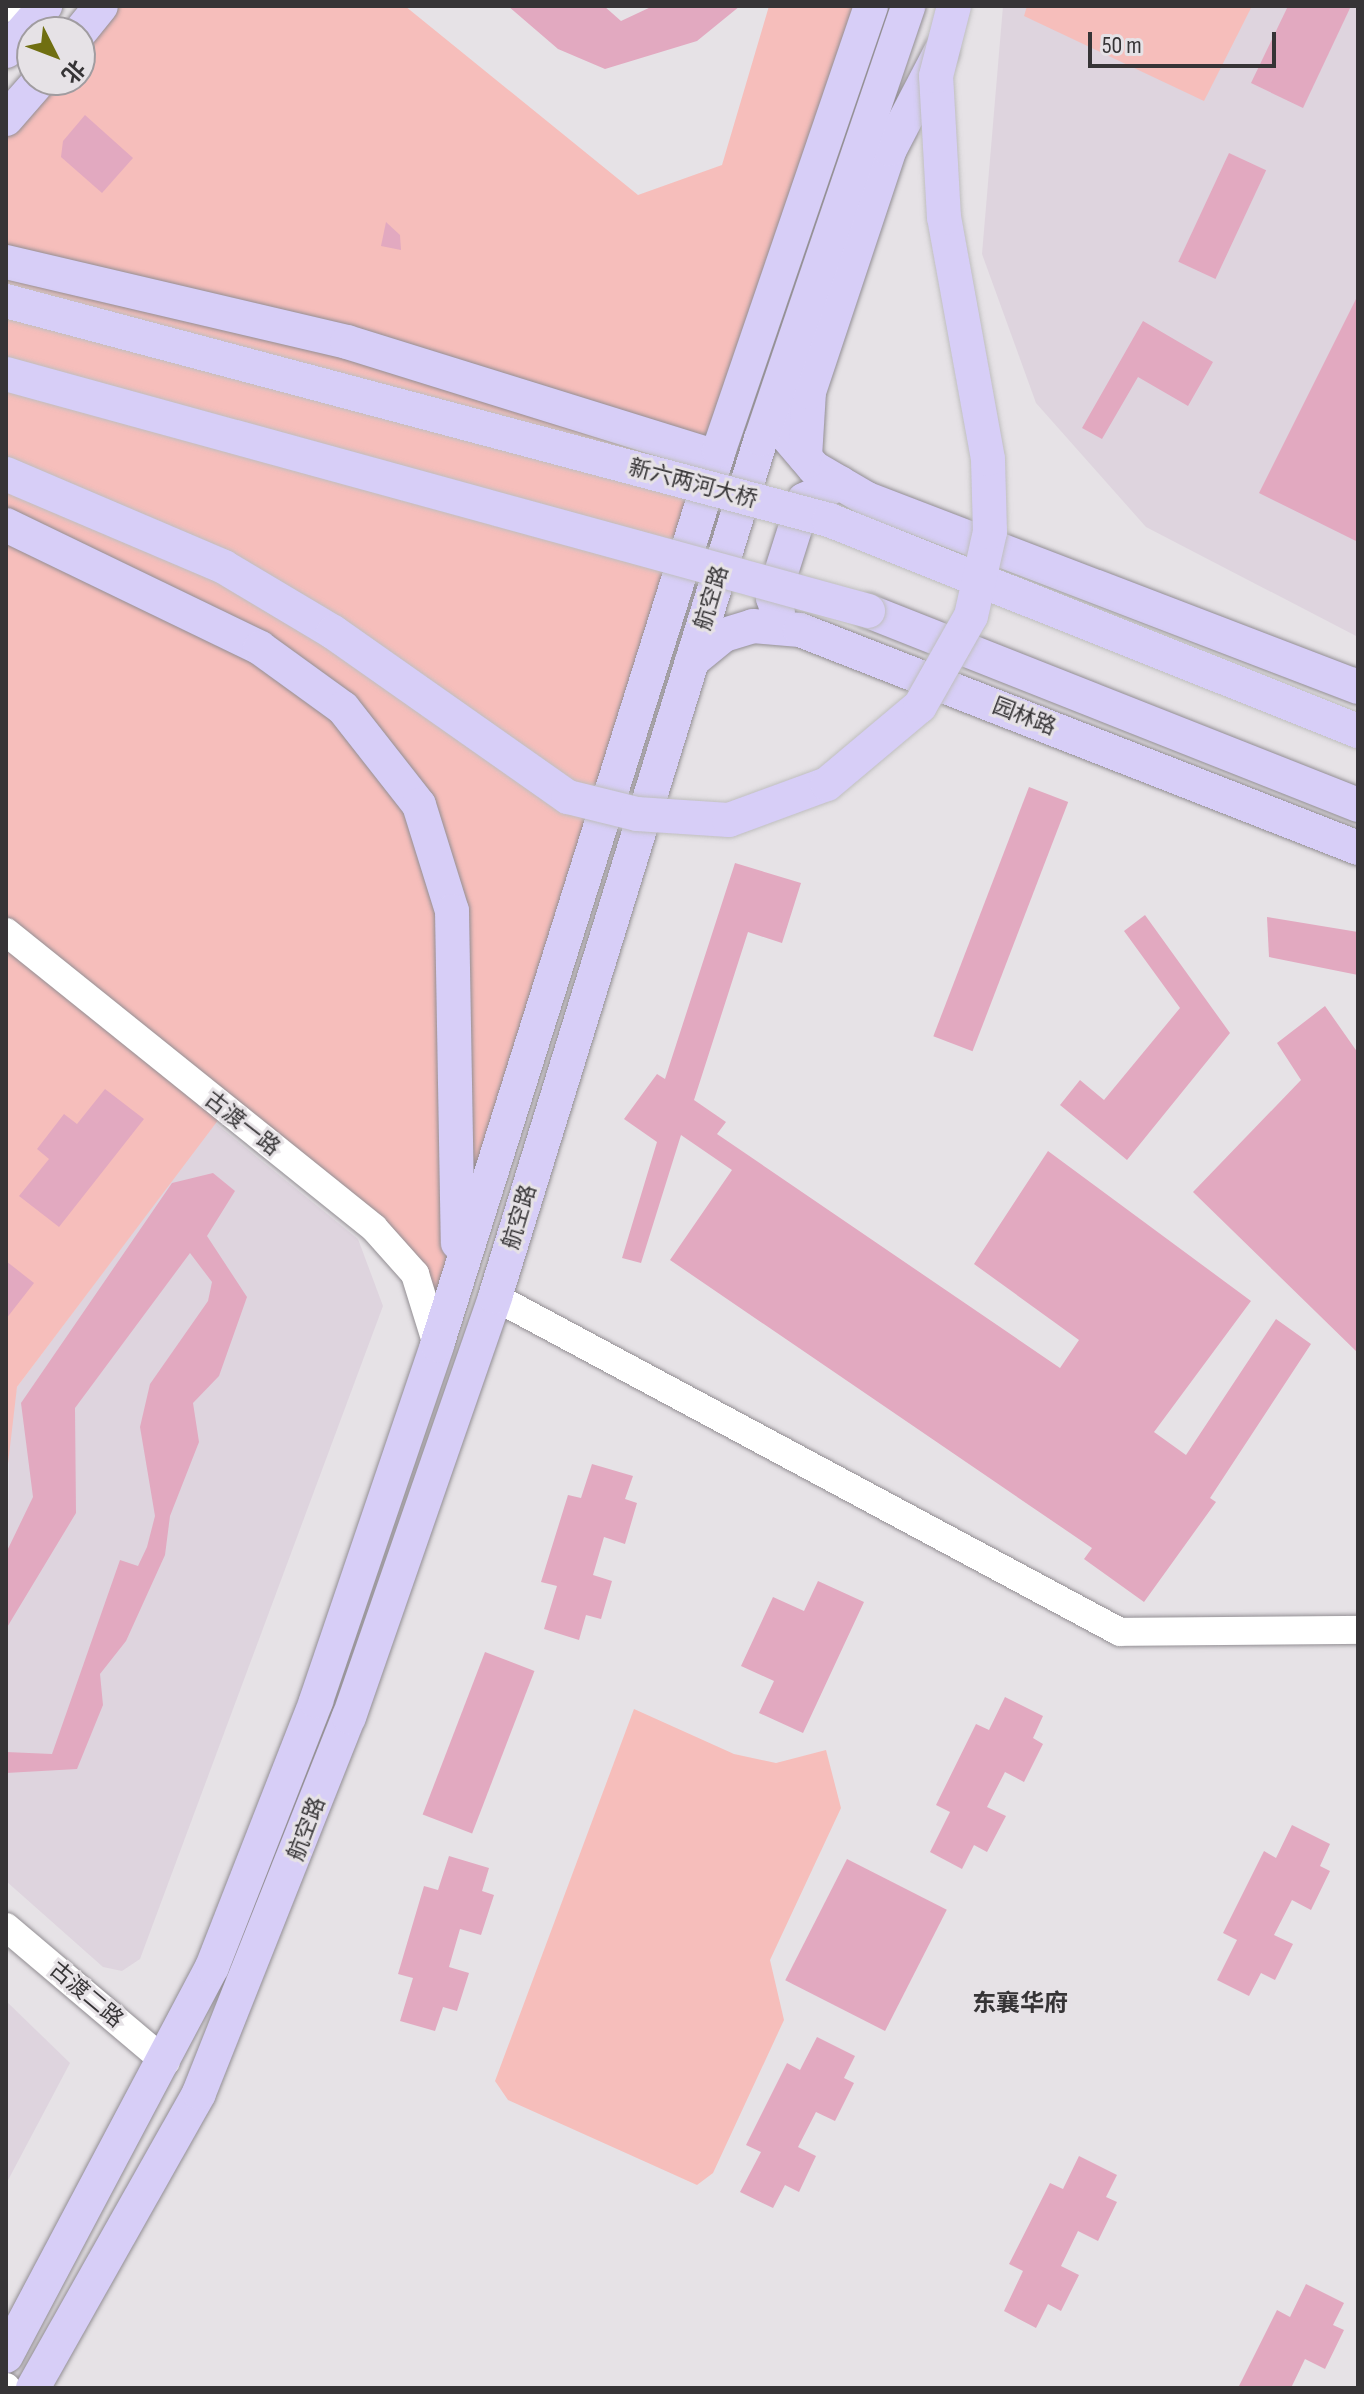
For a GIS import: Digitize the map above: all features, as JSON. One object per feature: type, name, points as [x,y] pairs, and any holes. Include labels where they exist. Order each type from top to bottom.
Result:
[{"type":"main road","points":[[6,51],[45,6]]},
{"type":"main road","name":"航空路","points":[[6,2356],[166,2062],[316,1701],[437,1345],[717,457],[871,6]]},
{"type":"main road","name":"航空路","points":[[33,2388],[199,2093],[248,1983],[495,1297],[778,388],[908,6]]},
{"type":"main road","points":[[6,474],[224,567],[333,632],[568,797],[637,814],[729,820],[827,784],[920,706],[971,616],[990,532],[988,459],[944,218],[936,76],[954,6]]},
{"type":"main road","points":[[805,457],[809,392],[890,149],[964,6]]},
{"type":"main road","points":[[6,119],[26,96]]},
{"type":"main road","points":[[6,262],[347,342],[717,457]]},
{"type":"main road","name":"新六两河大桥","points":[[6,301],[829,520],[1358,731]]},
{"type":"main road","points":[[6,374],[868,611],[1358,805]]},
{"type":"main road","points":[[778,388],[780,428],[805,457],[840,483],[1358,687]]},
{"type":"main road","points":[[794,629],[779,615],[777,584],[804,500],[840,483]]},
{"type":"main road","points":[[6,525],[260,648],[343,708],[419,805],[442,864],[455,965],[457,1279]]},
{"type":"main road","name":"园林路","points":[[692,661],[724,635],[753,626],[794,629],[1358,848]]},
{"type":"street","name":"古渡一路","points":[[6,932],[374,1228],[415,1274],[437,1345]]},
{"type":"street","points":[[495,1297],[1120,1632],[1358,1630]]},
{"type":"street","name":"古渡二路","points":[[6,1927],[166,2062]]},
{"type":"shaded area","points":[[101,6],[405,6],[638,195],[722,165],[769,6],[870,6],[437,1345],[415,1274],[225,1111],[17,1387],[6,1481],[6,119],[26,96],[96,96],[96,16],[93,16]]},
{"type":"shaded area","points":[[1003,6],[1358,6],[1358,637],[1146,527],[1036,403],[982,254]]},
{"type":"shaded area","points":[[1027,6],[1252,6],[1204,101],[1024,16]]},
{"type":"shaded area","points":[[215,1123],[358,1239],[383,1306],[140,1959],[122,1971],[103,1967],[6,1881],[9,1418],[17,1387]]},
{"type":"shaded area","points":[[634,1709],[734,1754],[776,1763],[826,1750],[841,1808],[770,1960],[784,2020],[713,2173],[697,2185],[508,2100],[495,2081]]},
{"type":"shaded area","points":[[6,2001],[70,2063],[6,2184]]},
{"type":"building","points":[[508,6],[604,6],[621,21],[653,6],[740,6],[697,41],[605,69],[558,49]]},
{"type":"building","points":[[1288,6],[1351,6],[1303,108],[1251,83]]},
{"type":"building","points":[[85,115],[133,158],[102,193],[61,157],[63,141]]},
{"type":"building","points":[[1229,153],[1266,170],[1215,279],[1178,262]]},
{"type":"building","points":[[386,222],[400,235],[401,250],[381,246]]},
{"type":"building","points":[[1358,295],[1358,542],[1259,493]]},
{"type":"building","points":[[1143,321],[1213,362],[1188,406],[1138,377],[1102,439],[1082,428]]},
{"type":"building","points":[[1029,787],[1068,802],[973,1051],[933,1036]]},
{"type":"building","points":[[735,863],[801,883],[782,943],[748,932],[694,1100],[726,1122],[717,1134],[1060,1368],[1079,1340],[974,1264],[1048,1151],[1251,1301],[1154,1432],[1186,1455],[1276,1319],[1311,1344],[1210,1498],[1216,1502],[1144,1602],[1084,1559],[1092,1548],[670,1260],[732,1170],[681,1135],[641,1263],[622,1258],[657,1142],[624,1119],[657,1074],[665,1079]]},
{"type":"building","points":[[1145,915],[1230,1033],[1127,1160],[1060,1105],[1080,1080],[1104,1100],[1180,1008],[1124,931]]},
{"type":"building","points":[[1267,917],[1358,932],[1358,975],[1269,957]]},
{"type":"building","points":[[1325,1006],[1358,1053],[1358,1353],[1193,1192],[1301,1080],[1277,1043]]},
{"type":"building","points":[[105,1089],[144,1119],[59,1227],[19,1196],[49,1159],[37,1149],[64,1114],[77,1124]]},
{"type":"building","points":[[213,1173],[235,1191],[207,1236],[247,1297],[219,1376],[193,1403],[199,1442],[170,1516],[165,1555],[126,1641],[100,1674],[103,1705],[77,1769],[6,1773],[6,1752],[52,1754],[120,1560],[138,1566],[147,1547],[155,1516],[140,1427],[150,1384],[208,1301],[212,1282],[190,1253],[75,1408],[76,1513],[6,1629],[6,1553],[33,1497],[21,1403],[172,1183]]},
{"type":"building","points":[[6,1261],[34,1283],[6,1319]]},
{"type":"building","points":[[592,1464],[633,1476],[625,1499],[637,1503],[625,1544],[604,1537],[593,1575],[612,1581],[601,1619],[586,1615],[579,1640],[544,1629],[557,1586],[541,1582],[568,1495],[581,1498]]},
{"type":"building","points":[[818,1581],[864,1602],[803,1733],[759,1713],[774,1681],[741,1666],[773,1597],[804,1611]]},
{"type":"building","points":[[485,1652],[534,1671],[472,1833],[423,1814]]},
{"type":"building","points":[[1005,1697],[1043,1716],[1033,1738],[1043,1744],[1024,1782],[1005,1772],[987,1807],[1006,1816],[987,1852],[974,1845],[962,1869],[930,1852],[950,1812],[936,1805],[976,1724],[989,1730]]},
{"type":"building","points":[[1292,1825],[1330,1844],[1320,1866],[1330,1871],[1311,1910],[1292,1900],[1274,1935],[1293,1944],[1275,1980],[1261,1973],[1249,1996],[1217,1980],[1237,1940],[1223,1933],[1264,1851],[1276,1858]]},
{"type":"building","points":[[449,1856],[489,1868],[482,1891],[494,1895],[481,1935],[460,1929],[449,1967],[469,1973],[457,2011],[443,2007],[435,2031],[400,2021],[413,1978],[398,1974],[424,1886],[438,1890]]},
{"type":"building","points":[[847,1859],[947,1910],[885,2031],[785,1980]]},
{"type":"building","points":[[817,2037],[855,2056],[844,2078],[854,2083],[835,2121],[816,2112],[798,2147],[816,2156],[799,2192],[785,2185],[773,2208],[740,2192],[761,2152],[746,2145],[787,2063],[800,2070]]},
{"type":"building","points":[[1079,2156],[1117,2175],[1106,2197],[1117,2202],[1098,2241],[1078,2231],[1061,2266],[1079,2275],[1061,2311],[1048,2304],[1036,2328],[1004,2311],[1023,2271],[1009,2264],[1050,2183],[1063,2189]]},
{"type":"building","points":[[1306,2284],[1344,2303],[1333,2325],[1344,2330],[1325,2369],[1305,2359],[1291,2388],[1238,2388],[1277,2310],[1290,2317]]},
{"type":"district","name":"东襄华府","points":[[1020,2004]]}]
